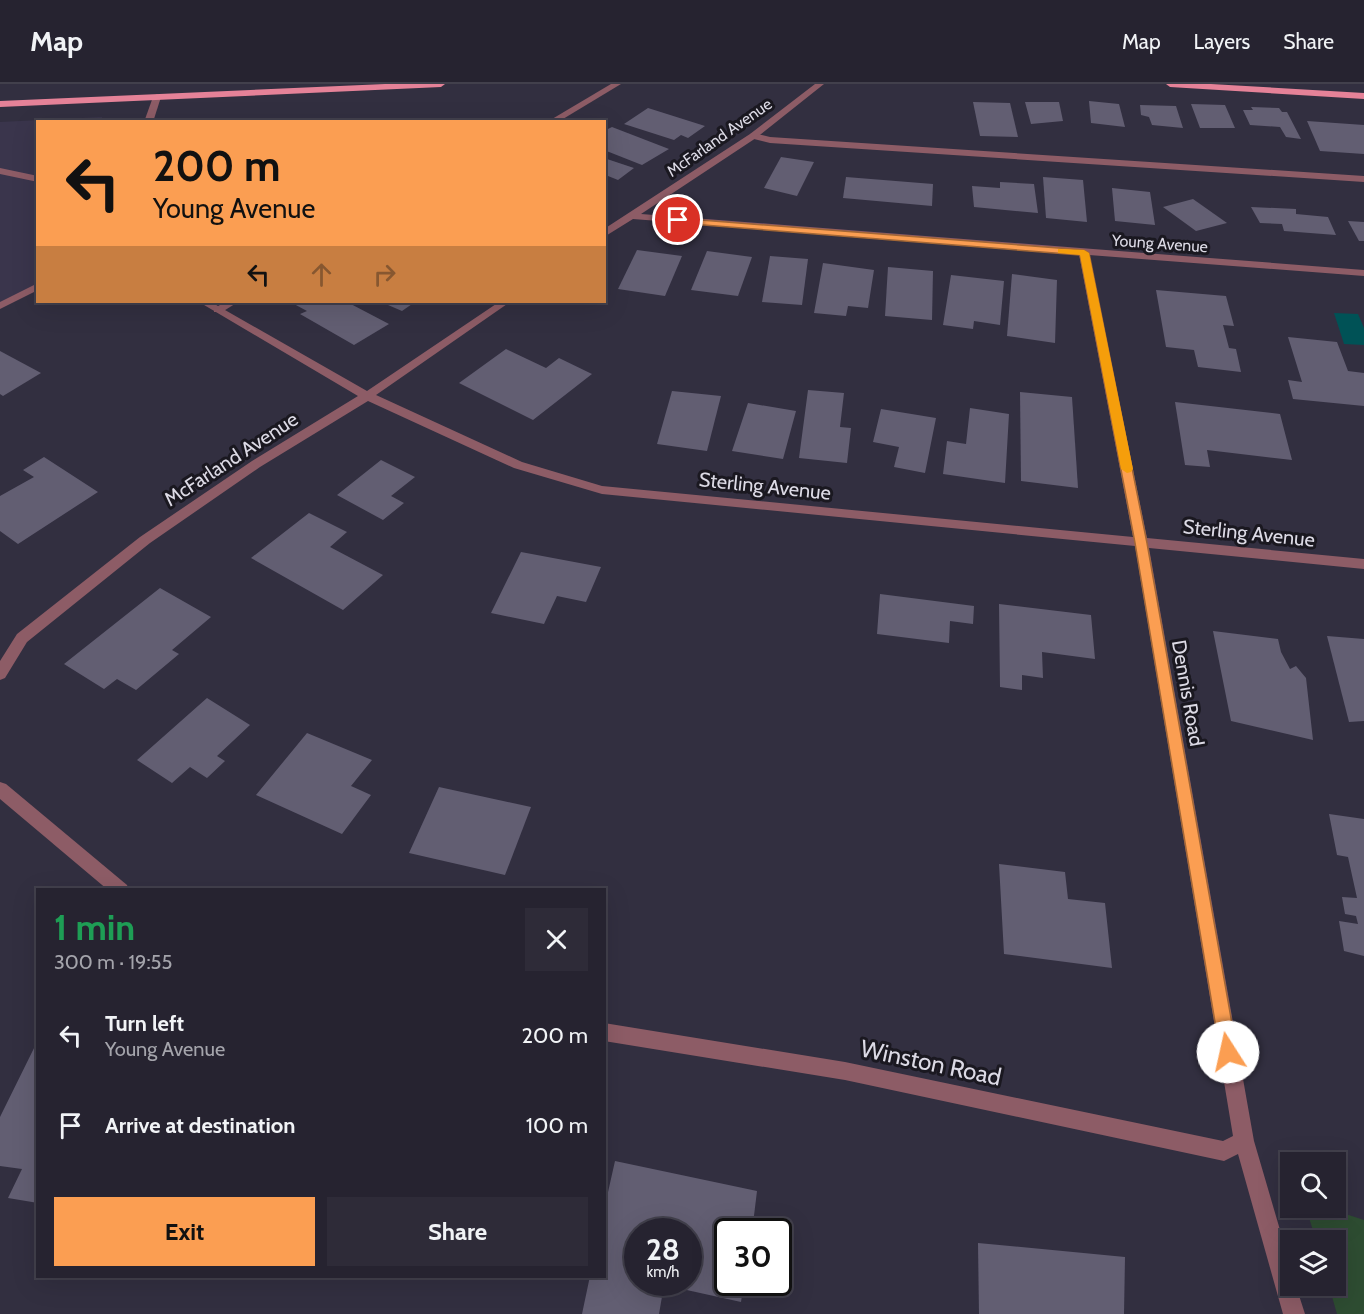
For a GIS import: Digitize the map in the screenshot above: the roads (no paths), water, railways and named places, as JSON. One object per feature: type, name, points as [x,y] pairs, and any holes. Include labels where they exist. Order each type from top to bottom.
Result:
[{"type":"main road","points":[[0,104],[441,84]]},
{"type":"main road","points":[[1170,84],[1254,87],[1364,96]]},
{"type":"street","points":[[554,120],[617,84]]},
{"type":"street","name":"McFarland Avenue","points":[[606,233],[753,136],[820,84]]},
{"type":"street","points":[[149,120],[157,97]]},
{"type":"street","points":[[753,136],[770,140],[1364,179]]},
{"type":"street","points":[[0,171],[36,179]]},
{"type":"street","name":"Young Avenue","points":[[630,216],[1364,273]]},
{"type":"street","name":"Dennis Road","points":[[1084,253],[1141,543],[1244,1142],[1294,1314]]},
{"type":"street","points":[[0,306],[36,287]]},
{"type":"street","name":"Sterling Avenue","points":[[206,303],[367,396],[518,465],[602,490],[1364,564]]},
{"type":"street","points":[[218,310],[231,303]]},
{"type":"street","name":"McFarland Avenue","points":[[0,674],[22,638],[145,540],[256,464],[367,396],[504,303]]},
{"type":"street","points":[[0,789],[119,888]]},
{"type":"street","name":"Winston Road","points":[[606,1032],[845,1071],[1224,1151],[1244,1142]]}]
